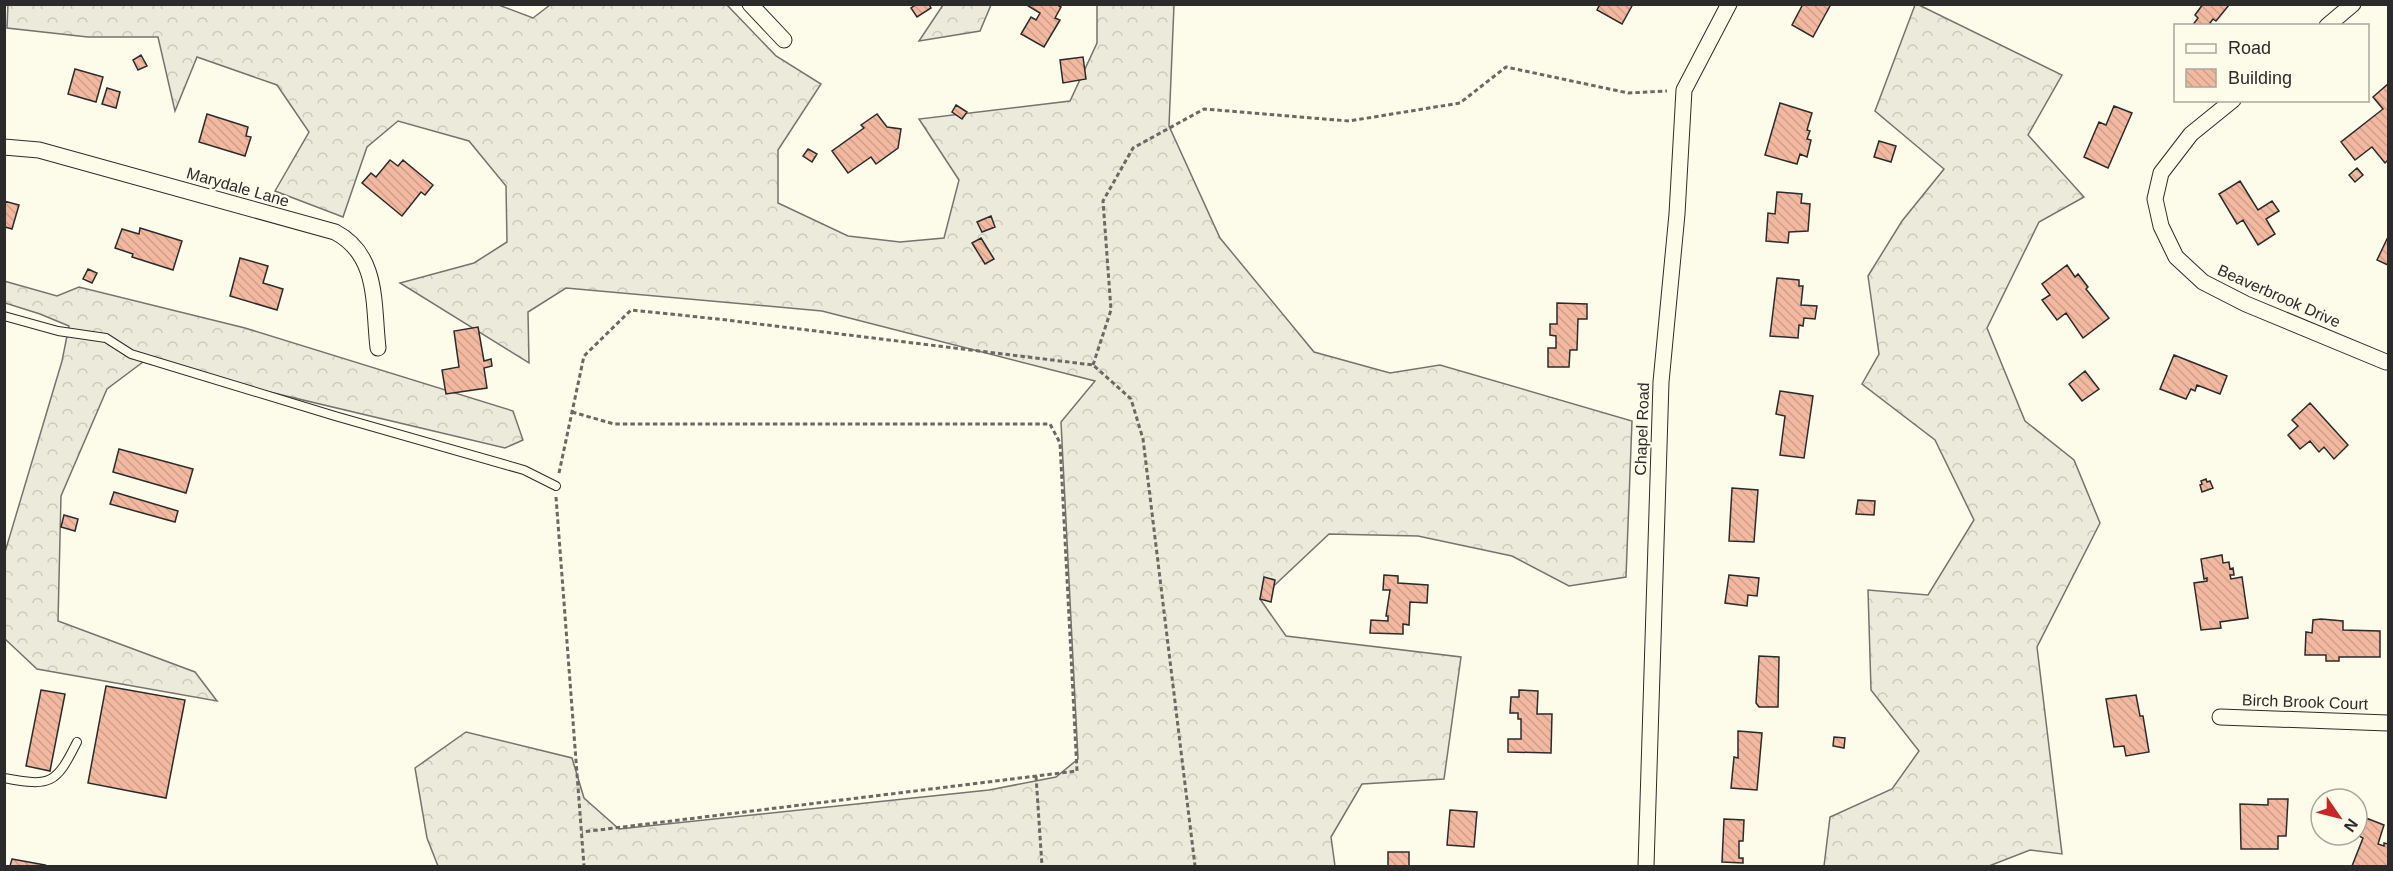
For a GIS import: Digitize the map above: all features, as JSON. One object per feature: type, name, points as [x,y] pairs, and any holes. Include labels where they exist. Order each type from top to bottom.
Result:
[{"type":"street","points":[[750,4],[784,40]]},
{"type":"street","name":"Chapel Road","points":[[1646,867],[1661,382],[1677,214],[1684,90],[1729,4]]},
{"type":"street","points":[[2329,24],[2353,4]]},
{"type":"street","name":"Beaverbrook Drive","points":[[2231,102],[2191,134],[2161,173],[2155,199],[2161,226],[2176,257],[2203,282],[2246,304],[2386,362]]},
{"type":"street","name":"Marydale Lane","points":[[4,147],[39,150],[335,232],[347,239],[361,253],[369,271],[378,348]]},
{"type":"street","name":"Birch Brook Court","points":[[2220,717],[2388,723]]},
{"type":"lane","points":[[4,316],[58,331],[106,338],[131,354],[524,470],[556,486]]},
{"type":"lane","points":[[4,778],[46,782],[63,770],[77,742]]},
{"type":"path","points":[[1093,365],[1112,310],[1103,201],[1133,148],[1204,109],[1348,121],[1460,103],[1506,67],[1628,93],[1684,90]]},
{"type":"path","points":[[584,867],[556,486],[584,356],[631,310],[1093,365],[1131,399],[1143,439],[1195,867]]},
{"type":"path","points":[[572,412],[614,424],[1050,424],[1060,443],[1077,771],[582,832]]},
{"type":"path","points":[[1036,776],[1042,867]]},
{"type":"green space","points":[[8,4],[496,4],[533,18],[550,5],[727,5],[776,56],[821,84],[778,150],[778,203],[848,236],[900,242],[944,238],[959,180],[919,119],[1070,101],[1097,43],[1097,5],[1174,5],[1169,126],[1220,238],[1314,352],[1390,373],[1440,365],[1632,421],[1626,577],[1569,586],[1512,556],[1418,536],[1329,534],[1260,599],[1286,636],[1461,657],[1444,779],[1362,784],[1331,837],[1335,866],[438,866],[427,838],[415,768],[466,732],[572,758],[584,798],[619,829],[989,790],[1056,777],[1078,759],[1061,422],[1095,381],[822,311],[566,288],[528,312],[529,363],[400,283],[474,263],[507,242],[506,186],[469,141],[398,121],[367,147],[343,217],[275,191],[309,132],[277,85],[197,57],[175,111],[158,37],[88,37],[7,28]]},
{"type":"green space","points":[[943,5],[991,5],[980,31],[919,41]]},
{"type":"green space","points":[[1915,5],[2062,75],[2028,135],[2084,197],[2039,222],[1987,328],[2025,421],[2074,460],[2100,523],[2037,647],[2062,854],[2030,850],[1989,866],[1824,866],[1830,817],[1892,789],[1919,751],[1871,690],[1868,590],[1928,595],[1974,520],[1935,440],[1862,384],[1879,354],[1868,276],[1902,221],[1944,169],[1875,111]]},
{"type":"green space","points":[[4,281],[57,296],[79,287],[245,328],[513,411],[523,440],[505,448],[143,362],[107,389],[61,496],[58,621],[195,672],[217,701],[37,669],[5,639],[5,552],[62,361],[69,326],[5,303]]},
{"type":"building","points":[[917,4],[929,4],[931,8],[917,17],[911,8]]},
{"type":"building","points":[[1025,4],[1056,4],[1061,7],[1055,18],[1060,20],[1044,47],[1021,34],[1031,17],[1036,20],[1040,13]]},
{"type":"building","points":[[1600,4],[1633,4],[1622,24],[1597,10]]},
{"type":"building","points":[[1803,4],[1831,4],[1813,37],[1792,25]]},
{"type":"building","points":[[2203,4],[2229,5],[2216,21],[2213,19],[2211,24],[2194,24],[2198,18],[2195,15]]},
{"type":"building","points":[[141,55],[147,66],[138,70],[133,60]]},
{"type":"building","points":[[1083,57],[1086,79],[1063,83],[1060,60]]},
{"type":"building","points":[[75,69],[103,77],[96,102],[68,94]]},
{"type":"building","points":[[2388,84],[2388,160],[2385,163],[2372,147],[2355,160],[2341,142],[2383,109],[2373,97]]},
{"type":"building","points":[[107,88],[120,92],[116,108],[102,104]]},
{"type":"building","points":[[1780,103],[1812,113],[1807,130],[1810,131],[1807,139],[1811,140],[1807,157],[1800,154],[1797,164],[1765,155]]},
{"type":"building","points":[[956,105],[967,112],[962,119],[952,112]]},
{"type":"building","points":[[2114,106],[2132,113],[2108,168],[2084,157],[2099,122],[2106,125]]},
{"type":"building","points":[[207,114],[248,127],[246,136],[251,137],[245,156],[199,142]]},
{"type":"building","points":[[877,114],[887,127],[901,129],[898,148],[876,164],[871,157],[848,173],[832,151],[864,128],[861,125]]},
{"type":"building","points":[[1879,141],[1896,146],[1891,162],[1874,157]]},
{"type":"building","points":[[808,149],[817,154],[812,162],[803,156]]},
{"type":"building","points":[[390,160],[398,166],[403,160],[433,185],[425,195],[421,192],[402,216],[362,183],[371,173],[376,177]]},
{"type":"building","points":[[2357,168],[2363,175],[2355,182],[2349,175]]},
{"type":"building","points":[[2240,181],[2258,210],[2272,201],[2279,211],[2266,219],[2275,234],[2258,245],[2243,220],[2237,224],[2219,194]]},
{"type":"building","points":[[1777,192],[1802,194],[1801,203],[1810,204],[1808,231],[1789,232],[1788,243],[1766,241],[1768,213],[1775,214]]},
{"type":"building","points":[[4,201],[19,205],[12,229],[5,227],[4,230]]},
{"type":"building","points":[[991,216],[995,227],[982,232],[977,222]]},
{"type":"building","points":[[140,228],[182,241],[173,270],[132,257],[133,254],[115,248],[122,229],[139,234]]},
{"type":"building","points":[[981,238],[994,259],[985,264],[972,243]]},
{"type":"building","points":[[2388,240],[2388,265],[2377,260]]},
{"type":"building","points":[[240,258],[268,266],[263,283],[283,289],[277,310],[230,296]]},
{"type":"building","points":[[2067,265],[2075,277],[2078,274],[2088,287],[2086,289],[2109,318],[2083,338],[2066,313],[2057,320],[2042,300],[2050,295],[2042,284]]},
{"type":"building","points":[[88,269],[97,273],[92,283],[83,279]]},
{"type":"building","points":[[1777,278],[1799,280],[1799,286],[1803,286],[1801,305],[1817,306],[1815,319],[1804,318],[1803,326],[1799,325],[1798,338],[1770,336]]},
{"type":"building","points":[[1557,303],[1587,304],[1587,319],[1578,319],[1577,350],[1570,350],[1569,367],[1548,367],[1548,348],[1556,348],[1556,336],[1550,335],[1550,324],[1557,324]]},
{"type":"building","points":[[478,327],[484,361],[491,359],[492,366],[484,368],[487,388],[446,394],[442,370],[459,367],[454,331]]},
{"type":"building","points":[[2174,355],[2227,376],[2220,394],[2197,385],[2195,391],[2191,389],[2186,399],[2160,389]]},
{"type":"building","points":[[2085,371],[2099,389],[2082,401],[2069,384]]},
{"type":"building","points":[[1780,391],[1813,396],[1804,458],[1780,455],[1785,416],[1776,414]]},
{"type":"building","points":[[2310,403],[2348,445],[2334,459],[2324,447],[2319,452],[2310,441],[2300,449],[2288,435],[2298,426],[2292,420]]},
{"type":"building","points":[[119,449],[193,469],[186,493],[113,472]]},
{"type":"building","points":[[2206,479],[2207,482],[2210,481],[2213,488],[2202,492],[2201,481]]},
{"type":"building","points":[[1732,488],[1758,490],[1754,542],[1729,541]]},
{"type":"building","points":[[114,492],[178,511],[175,522],[110,504]]},
{"type":"building","points":[[1858,500],[1875,501],[1874,515],[1856,514]]},
{"type":"building","points":[[64,515],[78,519],[75,531],[61,527]]},
{"type":"building","points":[[2222,555],[2223,563],[2229,562],[2230,569],[2233,568],[2234,575],[2230,575],[2231,579],[2242,577],[2248,618],[2220,622],[2221,628],[2201,630],[2194,583],[2207,581],[2207,578],[2204,579],[2201,559]]},
{"type":"building","points":[[1384,575],[1398,576],[1398,583],[1428,585],[1427,603],[1410,602],[1409,625],[1403,624],[1403,634],[1370,633],[1371,620],[1388,621],[1388,616],[1386,616],[1390,590],[1383,590]]},
{"type":"building","points":[[1729,575],[1759,578],[1757,596],[1748,595],[1747,606],[1725,603]]},
{"type":"building","points":[[1264,577],[1275,580],[1271,602],[1260,599]]},
{"type":"building","points":[[2313,620],[2343,621],[2343,630],[2380,631],[2380,657],[2339,657],[2339,661],[2326,661],[2326,655],[2305,655],[2306,632],[2312,633]]},
{"type":"building","points":[[1759,656],[1779,657],[1778,707],[1759,707],[1756,703]]},
{"type":"building","points":[[106,686],[185,700],[166,798],[88,783]]},
{"type":"building","points":[[41,690],[65,694],[50,771],[26,766]]},
{"type":"building","points":[[1519,690],[1538,691],[1537,714],[1552,714],[1551,753],[1508,752],[1508,739],[1521,739],[1521,719],[1518,719],[1518,713],[1510,713],[1511,697],[1519,697]]},
{"type":"building","points":[[2136,695],[2140,716],[2143,716],[2149,752],[2126,756],[2124,746],[2114,747],[2106,699]]},
{"type":"building","points":[[1738,731],[1762,733],[1757,790],[1731,788],[1734,757],[1738,758]]},
{"type":"building","points":[[1834,737],[1845,738],[1844,748],[1833,746]]},
{"type":"building","points":[[2268,799],[2288,799],[2286,836],[2278,836],[2278,849],[2241,849],[2240,804],[2268,805]]},
{"type":"building","points":[[1450,810],[1477,812],[1474,847],[1447,845]]},
{"type":"building","points":[[1724,819],[1744,820],[1743,841],[1739,841],[1739,858],[1743,858],[1743,863],[1722,862]]},
{"type":"building","points":[[2369,819],[2384,825],[2378,844],[2384,846],[2384,843],[2388,844],[2388,866],[2352,866],[2359,847],[2369,847]]},
{"type":"building","points":[[1388,852],[1409,852],[1409,866],[1388,866]]},
{"type":"building","points":[[12,859],[45,865],[10,866]]}]
